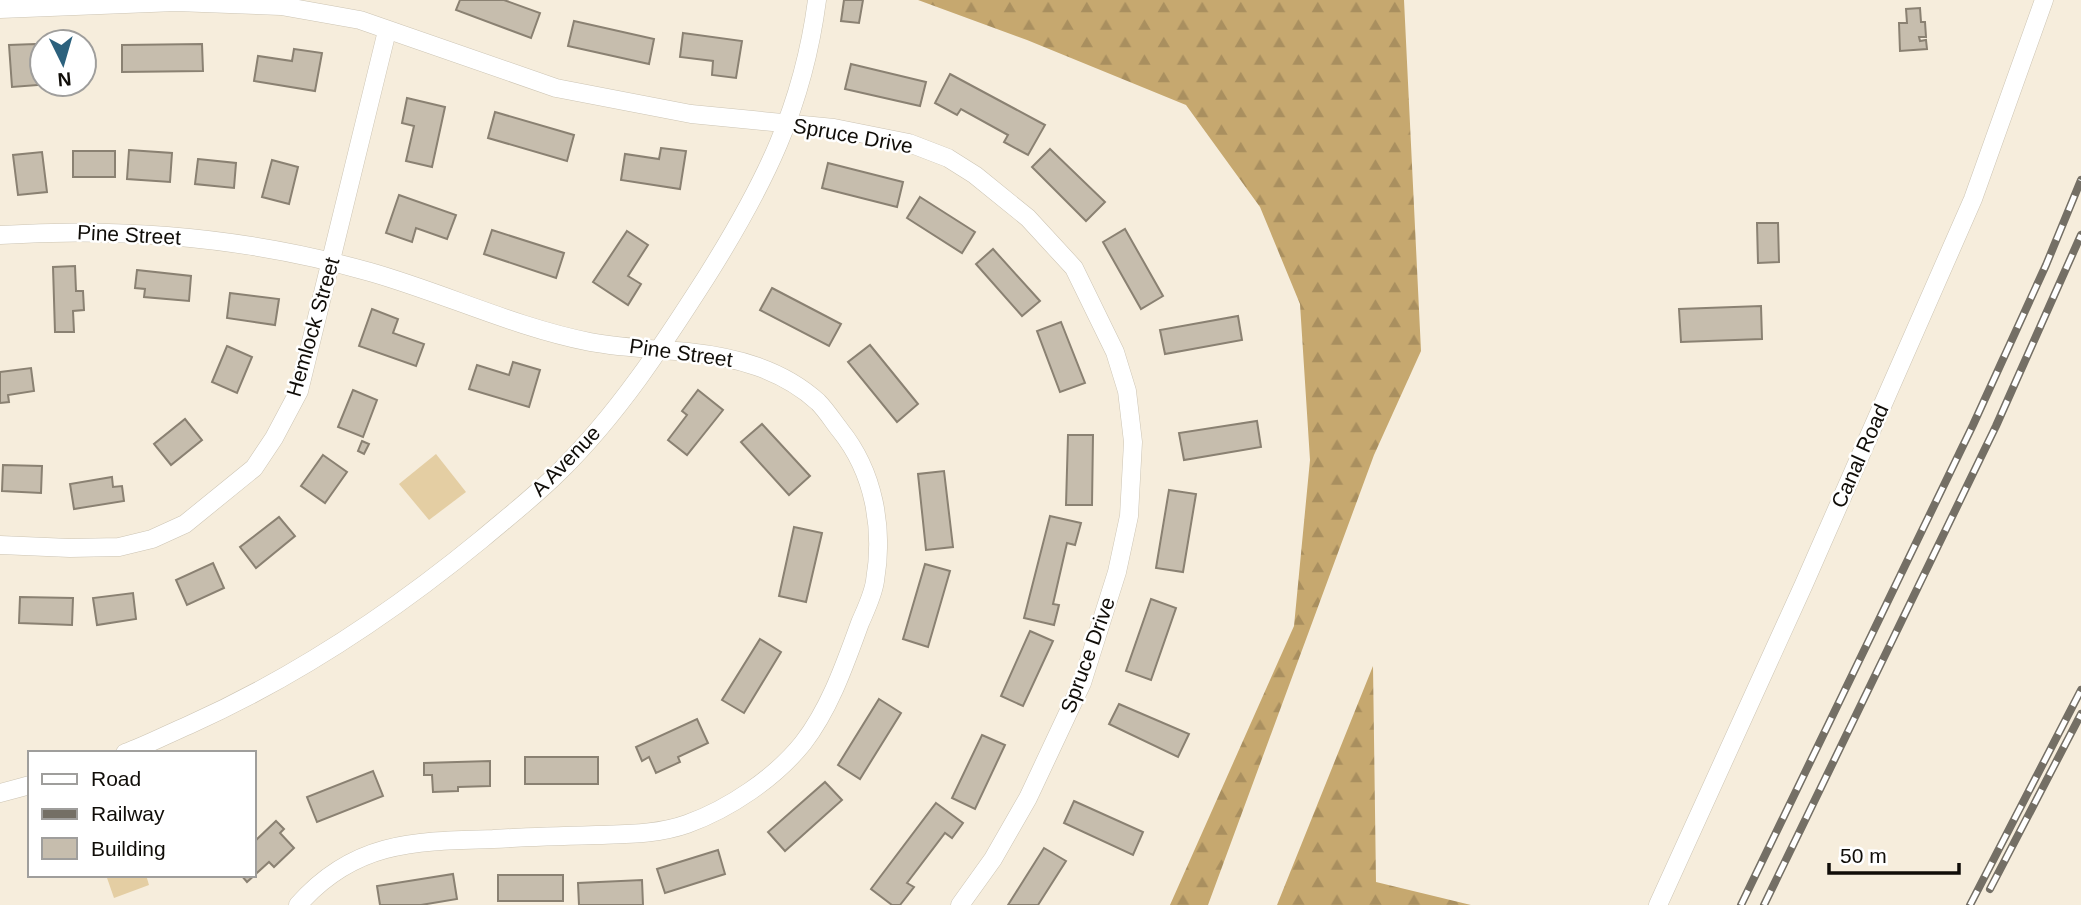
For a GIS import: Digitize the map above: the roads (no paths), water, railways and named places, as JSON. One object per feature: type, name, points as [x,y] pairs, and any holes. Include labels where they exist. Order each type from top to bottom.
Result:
[{"type":"street","name":"A Avenue","points":[[129,751],[283,679],[425,585],[559,472],[605,422],[660,349],[731,238],[765,177],[787,123],[809,54],[817,0]]},
{"type":"street","name":"Canal Road","points":[[1658,905],[1804,584],[1973,199],[2044,0]]},
{"type":"street","name":"Spruce Drive","points":[[0,9],[176,2],[281,6],[360,20],[556,88],[691,114],[834,128],[909,143],[948,158],[975,175],[1028,218],[1074,268],[1115,352],[1127,391],[1133,442],[1129,516],[1117,572],[1082,683],[1028,798],[993,859],[960,905]]},
{"type":"street","name":"Hemlock Street","points":[[0,545],[119,547],[152,539],[185,524],[254,468],[274,438],[299,391],[387,31]]},
{"type":"street","name":"Pine Street","points":[[0,235],[116,232],[226,242],[371,272],[503,318],[592,342],[724,356],[771,371],[819,403],[849,441],[864,470],[876,505],[878,548],[875,585],[842,671],[820,717],[802,744],[754,787],[714,812],[685,825],[641,834],[438,839],[401,844],[366,856],[335,872],[307,894],[298,905]]},
{"type":"street","points":[[0,793],[28,786]]},
{"type":"railway","points":[[1741,905],[1973,425],[2046,265],[2081,180]]},
{"type":"railway","points":[[1764,905],[1996,426],[2081,235]]},
{"type":"railway","points":[[1970,905],[2081,690]]},
{"type":"railway","points":[[1990,889],[2081,714]]}]
